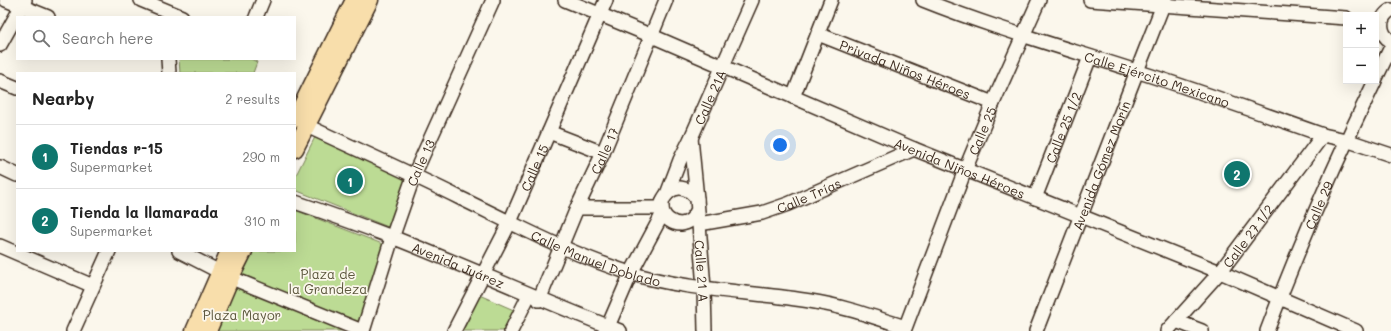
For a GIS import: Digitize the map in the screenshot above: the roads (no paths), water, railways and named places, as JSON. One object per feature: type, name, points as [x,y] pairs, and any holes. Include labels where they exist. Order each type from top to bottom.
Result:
[{"type":"main road","points":[[296,145],[301,123],[354,0]]},
{"type":"main road","points":[[301,123],[370,0]]},
{"type":"main road","points":[[194,331],[229,252]]},
{"type":"main road","points":[[208,331],[244,252]]},
{"type":"street","points":[[6,0],[23,3],[46,16]]},
{"type":"street","points":[[141,0],[180,16]]},
{"type":"street","points":[[256,16],[263,0]]},
{"type":"street","name":"Calle 13","points":[[362,331],[414,175],[493,0]]},
{"type":"street","name":"Avenida Niños Héroes","points":[[565,0],[723,66],[914,149],[1220,272],[1356,331]]},
{"type":"street","name":"Calle 15","points":[[454,331],[510,222],[606,0]]},
{"type":"street","name":"Calle 17","points":[[511,331],[534,297],[562,248],[577,208],[603,153],[666,0]]},
{"type":"street","name":"Calle 21A","points":[[667,194],[680,160],[752,0]]},
{"type":"street","points":[[793,97],[831,0]]},
{"type":"street","name":"Calle Ejército Mexicano","points":[[923,0],[958,14],[1023,36],[1137,71],[1323,135],[1346,140],[1391,155]]},
{"type":"street","name":"Calle 25","points":[[905,329],[965,170],[1039,0]]},
{"type":"street","points":[[1090,0],[1164,3],[1343,18]]},
{"type":"street","points":[[0,45],[23,3]]},
{"type":"street","name":"Avenida Gómez Morín","points":[[1036,331],[1164,3]]},
{"type":"street","points":[[1391,10],[1379,21],[1382,31],[1391,41]]},
{"type":"street","name":"Privada Niños Héroes","points":[[818,34],[993,103]]},
{"type":"street","name":"Calle 29","points":[[1379,72],[1391,47]]},
{"type":"street","name":"Calle 25 1/2","points":[[1035,198],[1090,56]]},
{"type":"street","points":[[0,81],[16,88]]},
{"type":"street","name":"Calle 29","points":[[1267,331],[1346,140],[1373,84]]},
{"type":"street","name":"Calle Manuel Doblado","points":[[301,123],[414,175],[562,248],[602,264],[669,282],[838,306],[905,329]]},
{"type":"street","points":[[549,132],[603,153]]},
{"type":"street","name":"Calle 27 1/2","points":[[1166,331],[1220,272],[1323,135]]},
{"type":"street","name":"Calle 21 A","points":[[691,138],[704,288],[704,331]]},
{"type":"street","name":"Calle Trías","points":[[699,224],[762,213],[788,204],[914,149]]},
{"type":"street","points":[[0,168],[16,175]]},
{"type":"street","points":[[611,329],[631,273],[662,211],[664,198],[672,189],[686,189],[692,193],[697,205],[694,217],[684,224],[671,222],[666,218],[662,211]]},
{"type":"street","name":"Avenida Juárez","points":[[296,202],[392,238],[611,329]]},
{"type":"street","points":[[577,208],[662,211]]},
{"type":"street","points":[[0,246],[93,286]]},
{"type":"street","points":[[74,331],[109,252]]},
{"type":"street","points":[[181,252],[220,272]]},
{"type":"street","points":[[239,281],[362,331]]},
{"type":"street","points":[[1176,321],[1202,331]]},
{"type":"place","name":"Tienda la llamarada","points":[[1237,174]]},
{"type":"place","name":"Tiendas r-15","points":[[350,181]]},
{"type":"park label","name":"Plaza de la Grandeza","points":[[328,280]]},
{"type":"park label","name":"Plaza Mayor","points":[[242,314]]}]
